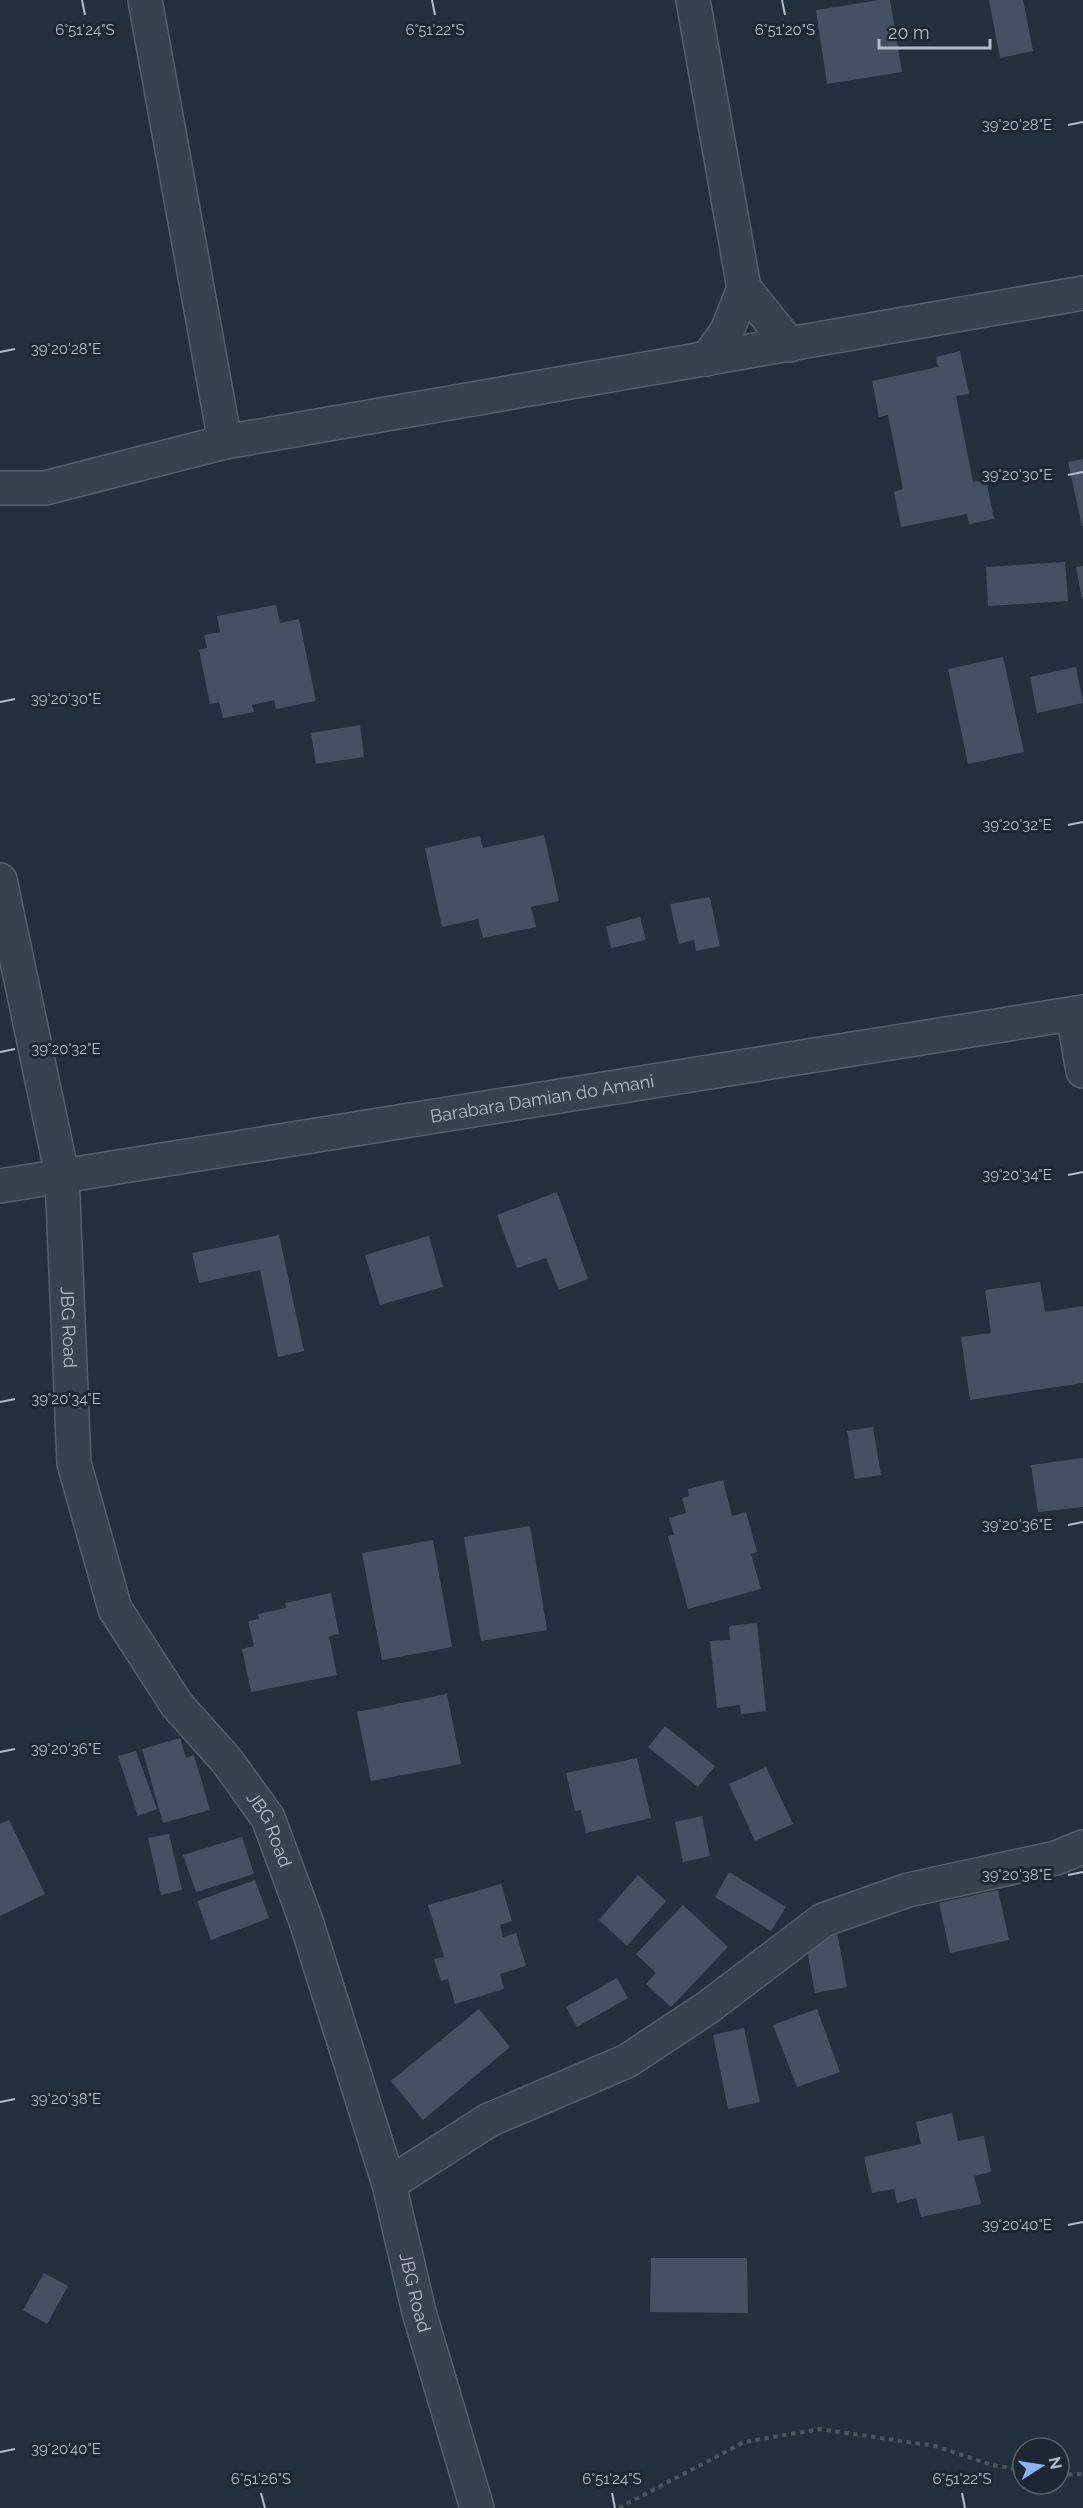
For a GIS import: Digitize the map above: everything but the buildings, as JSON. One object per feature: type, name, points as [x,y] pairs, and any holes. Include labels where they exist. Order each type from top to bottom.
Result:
[{"type":"street","points":[[145,0],[225,442]]},
{"type":"street","points":[[693,0],[744,288],[789,345]]},
{"type":"street","points":[[707,359],[727,330],[744,288]]},
{"type":"street","points":[[0,510],[45,488],[225,442],[1083,293]]},
{"type":"street","points":[[0,488],[45,488]]},
{"type":"street","name":"JBG Road","points":[[0,880],[62,1175],[74,1463],[115,1609],[177,1705],[227,1761],[268,1818],[306,1921],[389,2184],[418,2312],[477,2508]]},
{"type":"street","points":[[1078,1013],[1083,1071]]},
{"type":"street","name":"Barabara Damian do Amani","points":[[0,1186],[1078,1013]]},
{"type":"street","points":[[389,2184],[489,2120],[627,2061],[707,2008],[823,1920],[908,1890],[1056,1858],[1083,1847]]},
{"type":"path","points":[[619,2508],[744,2442],[820,2429],[935,2446],[992,2465],[1011,2468]]}]
